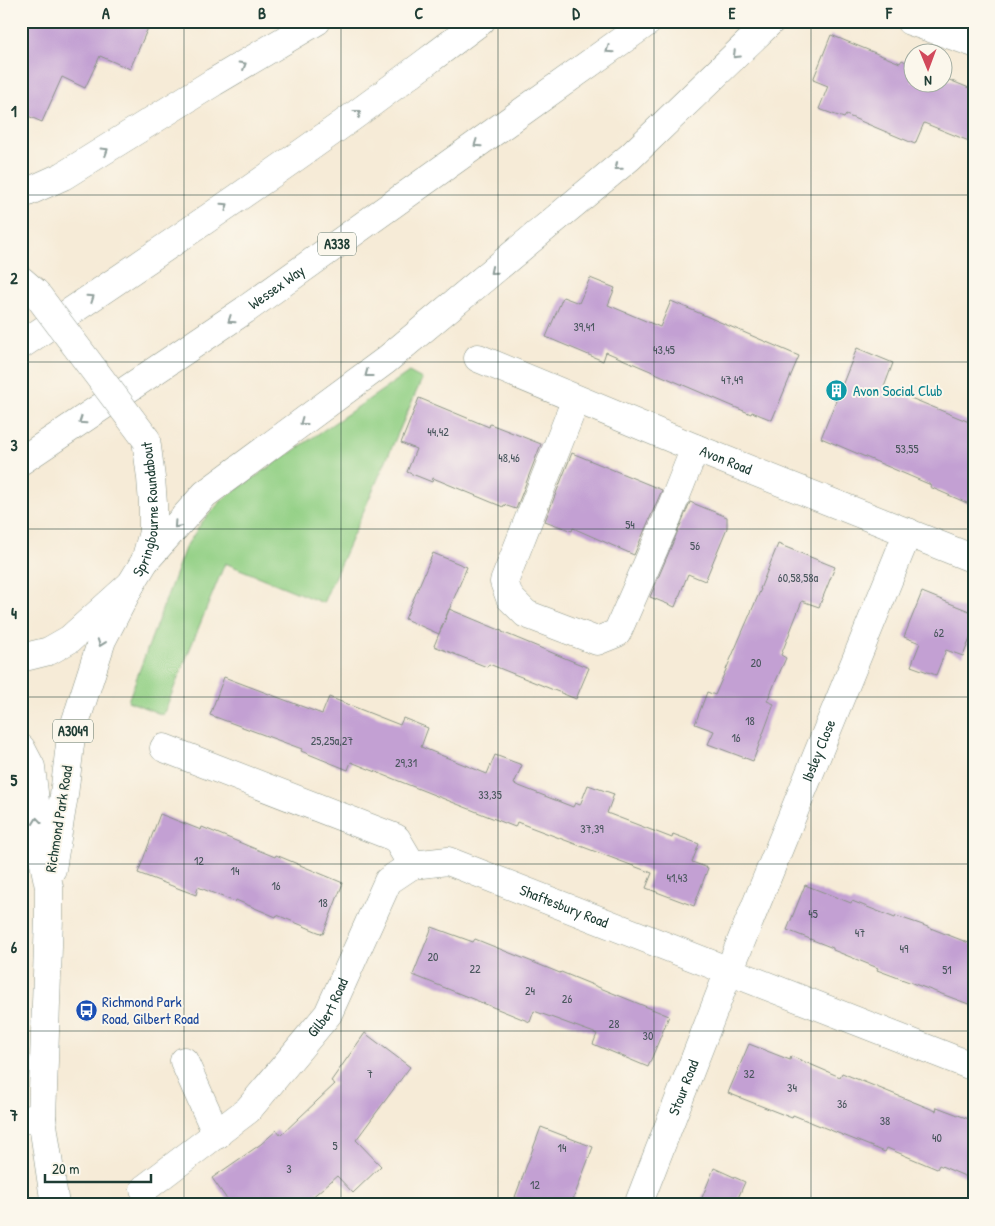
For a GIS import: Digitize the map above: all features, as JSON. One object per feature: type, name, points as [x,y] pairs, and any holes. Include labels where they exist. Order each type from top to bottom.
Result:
[{"type":"main road","points":[[21,195],[63,176],[214,82],[317,21]]},
{"type":"main road","points":[[21,345],[266,178],[344,123],[481,21]]},
{"type":"main road","name":"Wessex Way","points":[[21,461],[245,310],[649,21]]},
{"type":"main road","points":[[145,561],[205,494],[385,361],[630,158],[771,21]]},
{"type":"main road","points":[[910,21],[974,43]]},
{"type":"main road","points":[[970,21],[974,32]]},
{"type":"main road","name":"Springbourne Roundabout","points":[[21,658],[49,651],[70,640],[131,584],[145,561],[153,532],[153,504],[146,439],[29,286]]},
{"type":"main road","name":"Avon Road","points":[[478,358],[695,448],[974,559]]},
{"type":"main road","points":[[576,399],[504,582],[510,598],[526,614],[597,641],[617,633],[695,448]]},
{"type":"main road","name":"Ibsley Close","points":[[729,971],[908,532]]},
{"type":"main road","name":"Richmond Park Road","points":[[48,887],[64,795],[71,736],[102,640],[131,584]]},
{"type":"main road","name":"Richmond Park Road","points":[[21,748],[31,767],[40,844],[48,887],[50,918],[32,1119],[55,1205]]},
{"type":"main road","points":[[164,748],[396,838],[412,865]]},
{"type":"main road","name":"Shaftesbury Road","points":[[412,865],[448,861],[974,1067]]},
{"type":"main road","name":"Gilbert Road","points":[[144,1188],[248,1110],[328,1014],[388,881],[412,865]]},
{"type":"main road","name":"Stour Road","points":[[638,1205],[729,971]]},
{"type":"main road","points":[[184,1061],[217,1135]]},
{"type":"green space","points":[[409,372],[422,379],[323,603],[225,563],[163,715],[128,701],[185,548],[202,522],[224,498]]},
{"type":"building","points":[[21,21],[151,21],[130,69],[100,56],[85,88],[62,77],[42,122],[21,113]]},
{"type":"building","points":[[831,35],[900,63],[902,60],[902,92],[952,92],[952,81],[974,90],[974,143],[924,123],[915,144],[846,115],[844,118],[819,109],[828,86],[813,80]]},
{"type":"building","points":[[590,278],[615,288],[608,305],[660,327],[671,301],[799,356],[772,420],[752,412],[751,414],[606,352],[603,361],[546,337],[563,297],[579,303]]},
{"type":"building","points":[[857,348],[893,363],[884,387],[974,424],[974,506],[930,487],[931,485],[821,438]]},
{"type":"building","points":[[419,398],[489,427],[490,424],[541,444],[516,509],[504,505],[503,507],[433,478],[432,482],[407,472],[416,449],[401,443]]},
{"type":"building","points":[[572,453],[662,490],[634,555],[573,528],[572,531],[545,521]]},
{"type":"building","points":[[690,502],[727,517],[727,528],[705,581],[688,574],[675,607],[650,597]]},
{"type":"building","points":[[778,544],[835,567],[819,607],[802,601],[781,655],[786,658],[767,701],[774,704],[753,761],[708,744],[714,731],[695,724],[707,692],[715,695],[761,589]]},
{"type":"building","points":[[433,553],[467,567],[439,634],[405,619]]},
{"type":"building","points":[[922,592],[974,613],[974,629],[963,656],[946,650],[936,675],[911,666],[920,643],[904,637]]},
{"type":"building","points":[[449,609],[589,668],[576,699],[489,664],[487,667],[434,646]]},
{"type":"building","points":[[224,677],[322,714],[329,697],[400,725],[403,718],[428,728],[421,747],[487,774],[495,755],[522,765],[514,784],[573,807],[575,803],[580,805],[588,785],[614,794],[607,813],[672,838],[673,834],[699,844],[692,862],[708,868],[694,906],[646,888],[652,873],[517,822],[515,827],[351,762],[348,770],[301,751],[302,749],[210,715]]},
{"type":"building","points":[[160,814],[201,830],[202,827],[343,883],[323,934],[277,915],[276,917],[236,900],[235,902],[198,887],[196,895],[138,873]]},
{"type":"building","points":[[805,885],[895,918],[896,916],[920,924],[974,945],[974,1006],[877,970],[878,968],[787,930]]},
{"type":"building","points":[[432,927],[473,942],[475,939],[669,1016],[648,1067],[593,1044],[597,1034],[534,1011],[530,1022],[413,975]]},
{"type":"building","points":[[365,1033],[410,1067],[356,1140],[381,1166],[353,1193],[337,1176],[303,1205],[231,1205],[212,1178],[261,1144],[277,1130],[281,1135],[335,1084],[331,1081]]},
{"type":"building","points":[[749,1044],[790,1060],[791,1056],[840,1077],[842,1073],[936,1111],[937,1107],[974,1121],[974,1180],[939,1165],[937,1169],[887,1148],[885,1152],[793,1115],[792,1118],[728,1093]]},
{"type":"building","points":[[541,1127],[593,1147],[571,1205],[536,1205],[515,1197]]},
{"type":"building","points":[[714,1168],[745,1182],[735,1205],[699,1205]]},
{"type":"place","name":"Avon Social Club","points":[[837,391]]},
{"type":"place","name":"Richmond Park Road, Gilbert Road","points":[[86,1011]]}]
